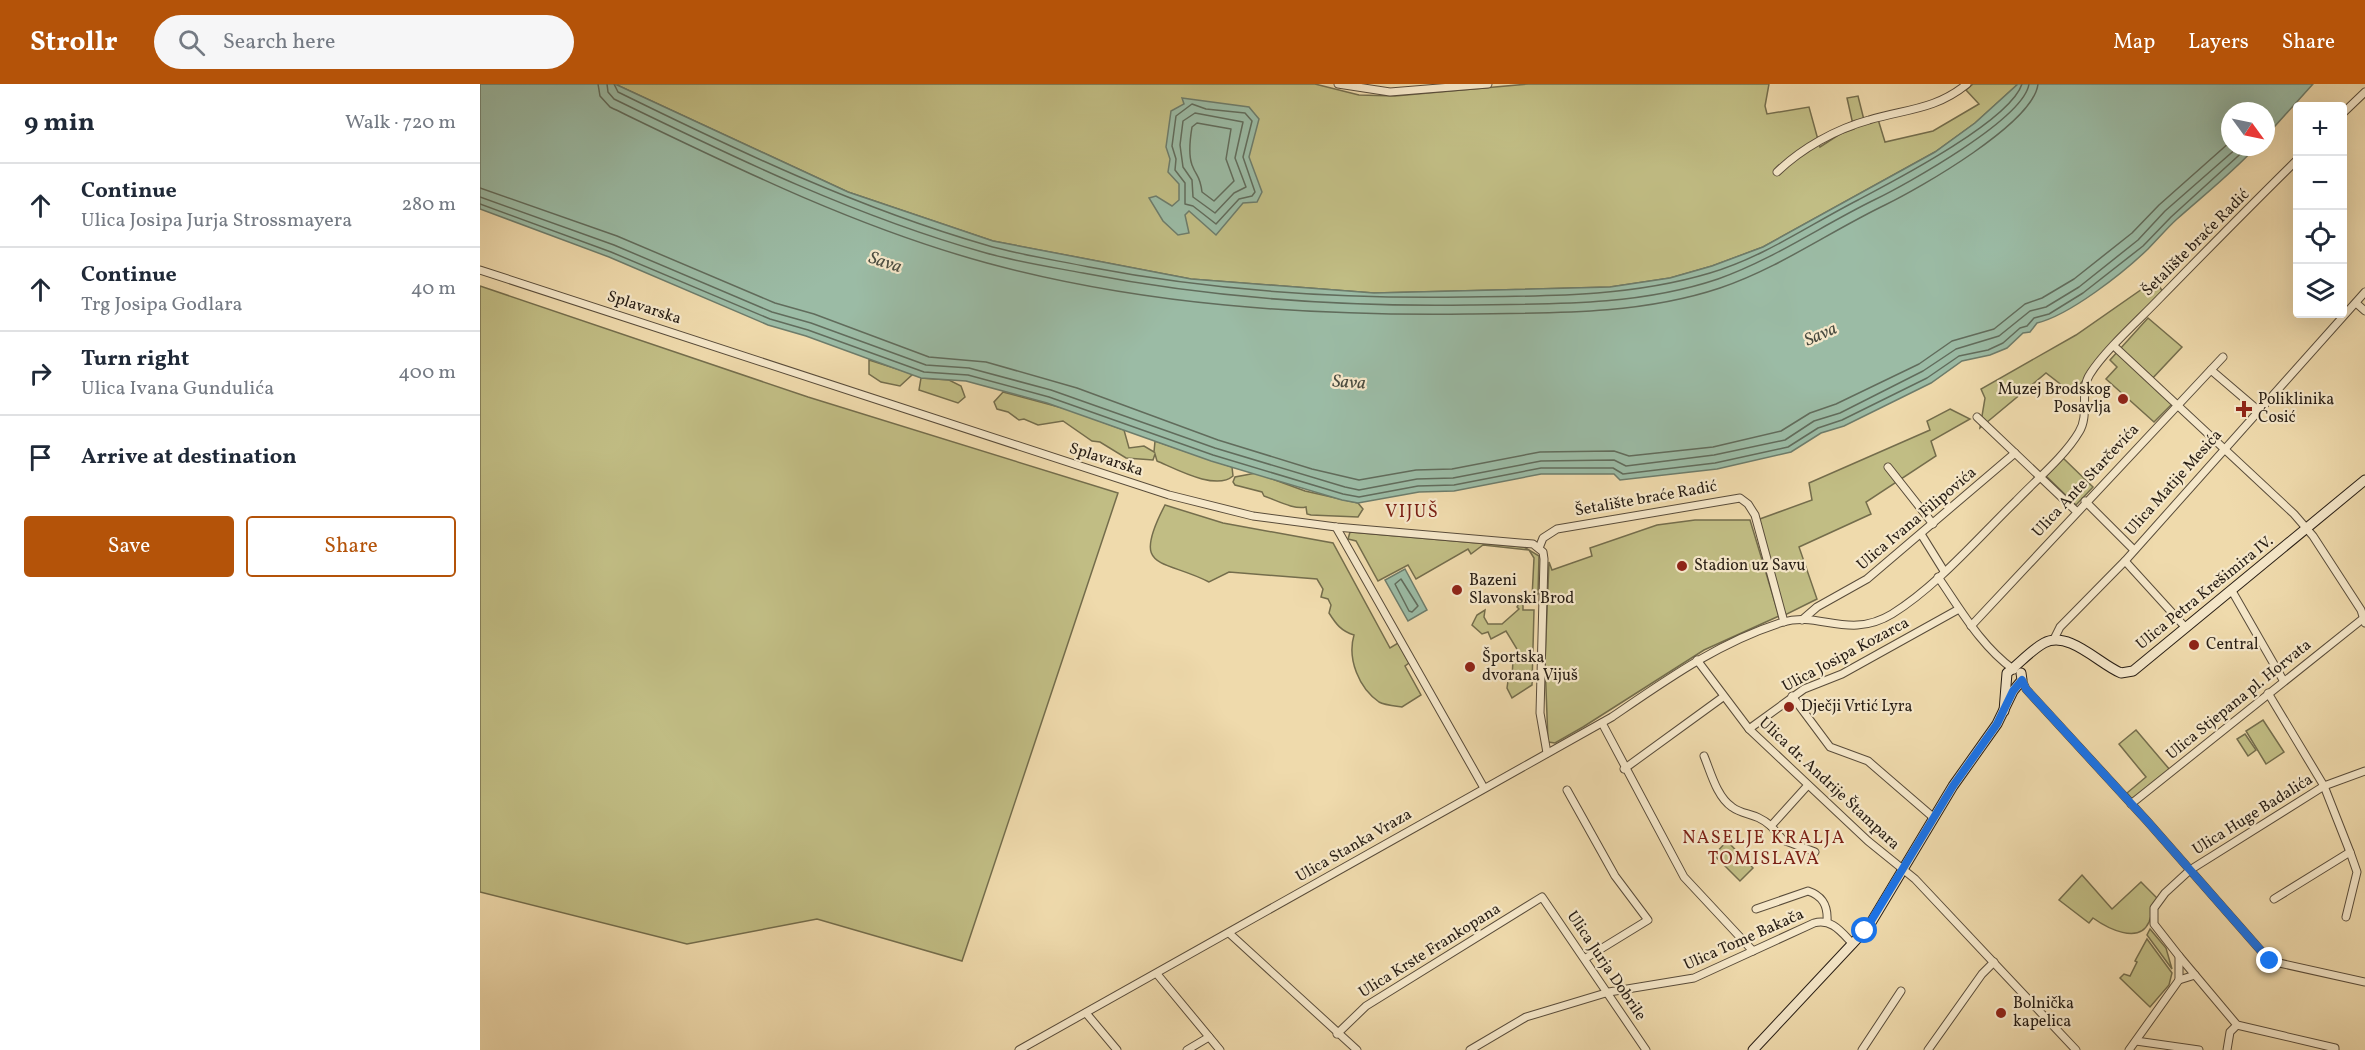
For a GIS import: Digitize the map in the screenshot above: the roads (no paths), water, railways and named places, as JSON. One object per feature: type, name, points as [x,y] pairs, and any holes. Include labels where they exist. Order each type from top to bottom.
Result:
[{"type":"main road","name":"Ulica Petra Krešimira IV.","points":[[2053,640],[2066,642],[2113,670],[2125,674],[2138,667],[2365,480]]},
{"type":"main road","name":"Ulica Matije Mesića","points":[[2014,678],[2040,646],[2053,640]]},
{"type":"main road","points":[[1753,1050],[1869,926],[1934,818],[2004,711],[2014,678]]},
{"type":"street","points":[[1338,84],[1390,92],[1488,84]]},
{"type":"street","points":[[1777,172],[1834,133],[1871,119],[1932,106],[1967,84]]},
{"type":"street","points":[[2347,110],[2365,92]]},
{"type":"street","name":"Šetalište braće Radić","points":[[1944,571],[2040,477],[2079,433],[2085,414],[2087,379],[2115,347],[2293,164]]},
{"type":"street","name":"Splavarska","points":[[480,270],[1169,495],[1253,516],[1336,527],[1497,540],[1539,548]]},
{"type":"street","name":"Ulica Matije Mesića","points":[[2053,640],[2060,627],[2125,561],[2365,292]]},
{"type":"street","points":[[2356,303],[2365,311]]},
{"type":"street","points":[[2115,347],[2225,448],[2308,529],[2365,619]]},
{"type":"street","name":"Ulica Ante Starčevića","points":[[1971,626],[2076,510],[2223,357]]},
{"type":"street","points":[[2211,370],[2259,411]]},
{"type":"street","points":[[1977,417],[2076,510]]},
{"type":"street","name":"Ulica Ivana Filipovića","points":[[1802,620],[1817,607],[1867,579],[2015,453]]},
{"type":"street","points":[[1888,467],[1933,524]]},
{"type":"street","name":"Šetalište braće Radić","points":[[1539,548],[1543,538],[1557,530],[1740,498],[1748,504],[1755,515],[1784,622]]},
{"type":"street","points":[[2085,501],[2134,550]]},
{"type":"street","points":[[1336,527],[1485,788]]},
{"type":"street","points":[[1921,534],[1944,571]]},
{"type":"street","points":[[1539,548],[1544,560],[1540,713],[1547,753]]},
{"type":"street","points":[[2125,561],[2186,628]]},
{"type":"street","name":"Ulica Stanka Vraza","points":[[1019,1050],[1602,723],[1697,660],[1784,622],[1802,620],[1840,626],[1874,622],[1892,614],[1944,571]]},
{"type":"street","points":[[1938,577],[1971,626],[2014,678],[2131,804],[2270,961],[2365,982]]},
{"type":"street","points":[[2232,591],[2283,681]]},
{"type":"street","name":"Ulica Josipa Kozarca","points":[[1749,729],[1804,688],[1842,674],[1959,609]]},
{"type":"street","name":"Ulica Stjepana pl. Horvata","points":[[2131,804],[2283,681],[2365,619]]},
{"type":"street","name":"Ulica dr. Andrije Štampara","points":[[1697,660],[1749,729],[1868,841],[1915,879],[2076,1050]]},
{"type":"street","points":[[2268,693],[2324,786],[2357,872],[2346,917]]},
{"type":"street","points":[[1792,696],[1830,747],[1868,761],[1934,818]]},
{"type":"street","points":[[1624,769],[1723,697]]},
{"type":"street","points":[[1602,723],[1624,769],[1684,877],[1753,951]]},
{"type":"street","points":[[1704,756],[1722,797],[1731,807],[1755,814],[1771,826],[1783,840],[1815,852]]},
{"type":"street","name":"Ulica Huge Badalića","points":[[2237,1025],[2154,924],[2154,908],[2164,893],[2190,870],[2324,786],[2365,771]]},
{"type":"street","points":[[1771,826],[1808,785]]},
{"type":"street","points":[[1567,790],[1615,876],[1648,920],[1586,958]]},
{"type":"street","points":[[2274,899],[2350,852]]},
{"type":"street","points":[[1756,909],[1808,891],[1823,899],[1827,907],[1827,921]]},
{"type":"street","name":"Ulica Jurja Dobrile","points":[[1542,897],[1586,958],[1646,1050]]},
{"type":"street","name":"Ulica Krste Frankopana","points":[[1336,1034],[1366,1006],[1542,897]]},
{"type":"street","name":"Ulica Tome Bakača","points":[[1470,1050],[1526,1017],[1609,992],[1684,981],[1808,925],[1827,921],[1853,944]]},
{"type":"street","points":[[1229,933],[1356,1050]]},
{"type":"street","points":[[2129,1050],[2179,980],[2179,956]]},
{"type":"street","points":[[1928,1050],[1994,962]]},
{"type":"street","points":[[1157,974],[1220,1050]]},
{"type":"street","points":[[2179,980],[2195,975]]},
{"type":"street","points":[[1862,1050],[1901,991]]},
{"type":"street","points":[[1086,1013],[1117,1050]]},
{"type":"street","points":[[2227,1050],[2230,1032],[2237,1025],[2335,1048],[2335,1050]]},
{"type":"street","points":[[1186,1050],[1209,1037]]},
{"type":"street","points":[[2136,1041],[2199,1050]]},
{"type":"water","name":"Sava","points":[[480,84],[615,84],[848,192],[993,241],[1191,279],[1374,293],[1610,287],[1670,278],[1712,266],[1763,247],[1935,152],[1975,123],[2018,84],[2313,84],[2297,102],[2293,102],[2293,106],[2275,126],[2275,102],[2221,102],[2221,156],[2247,156],[2173,222],[2137,259],[2096,292],[2050,319],[2037,323],[2030,332],[2023,333],[2007,348],[1990,355],[1962,361],[1931,383],[1844,426],[1821,433],[1791,452],[1717,469],[1620,480],[1614,474],[1541,474],[1454,491],[1419,492],[1358,503],[1211,461],[1047,403],[966,381],[921,378],[806,336],[768,325],[609,257],[480,209]]},
{"type":"water","points":[[1182,98],[1249,107],[1259,119],[1249,157],[1262,192],[1257,202],[1243,203],[1216,235],[1189,211],[1185,215],[1189,233],[1178,235],[1163,221],[1149,198],[1156,196],[1172,206],[1179,200],[1179,184],[1168,172],[1170,159],[1166,147],[1171,111],[1184,104]]},
{"type":"water","points":[[1405,569],[1427,610],[1408,621],[1385,580]]},
{"type":"place","name":"Muzej Brodskog Posavlja","points":[[2123,399]]},
{"type":"place","name":"Poliklinika Ćosić","points":[[2244,409]]},
{"type":"place","name":"Stadion uz Savu","points":[[1682,566]]},
{"type":"place","name":"Bazeni Slavonski Brod","points":[[1457,590]]},
{"type":"place","name":"Central","points":[[2194,645]]},
{"type":"place","name":"Športska dvorana Vijuš","points":[[1470,667]]},
{"type":"place","name":"Dječji Vrtić Lyra","points":[[1789,707]]},
{"type":"place","name":"Bolnička kapelica","points":[[2001,1013]]},
{"type":"district","name":"VIJUŠ","points":[[1412,512]]},
{"type":"district","name":"NASELJE KRALJA TOMISLAVA","points":[[1764,848]]}]
